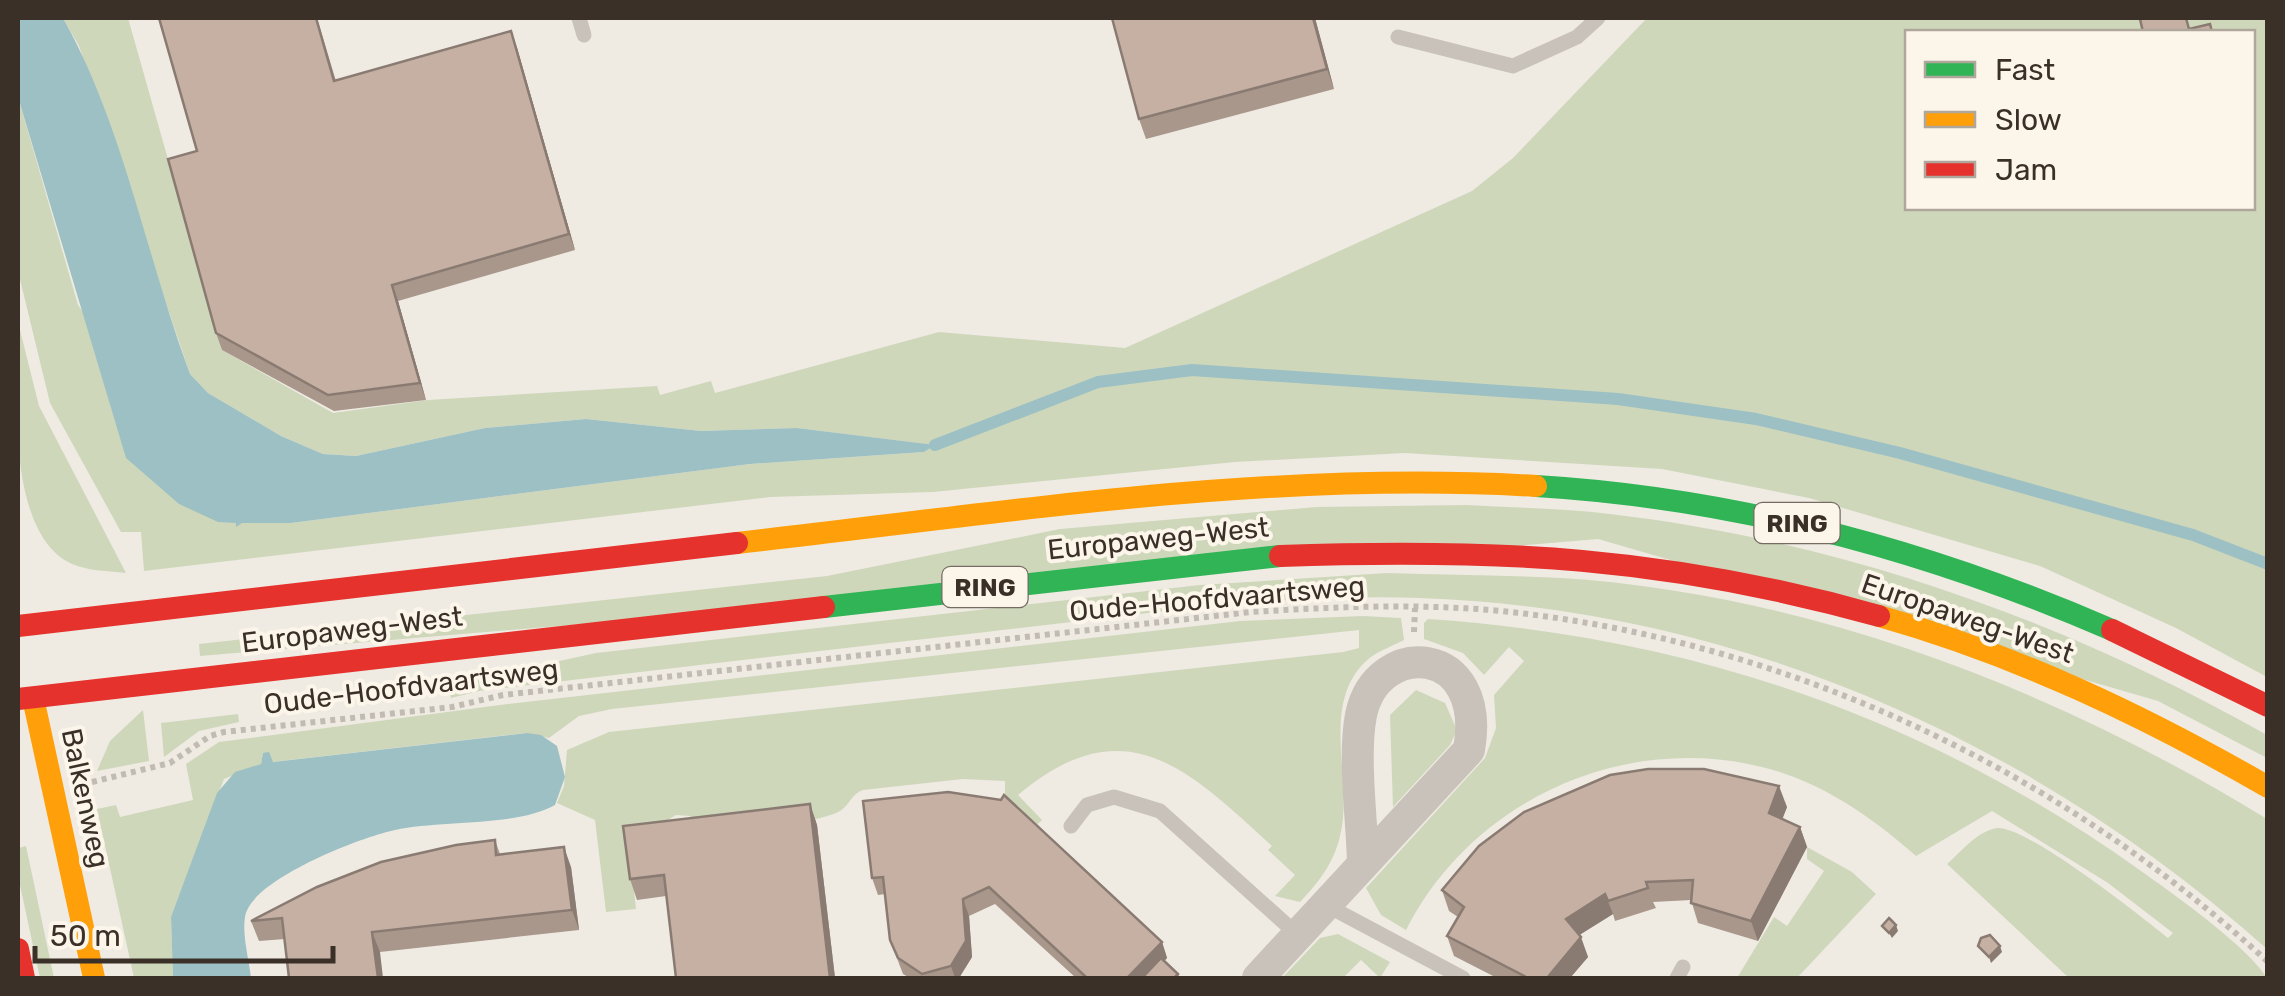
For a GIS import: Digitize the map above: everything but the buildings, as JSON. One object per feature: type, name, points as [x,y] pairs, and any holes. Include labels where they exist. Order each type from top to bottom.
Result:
[{"type":"main road","name":"Europaweg-West","points":[[19,634],[1101,501],[1293,484],[1436,480],[1524,484],[1677,500],[1793,522],[1913,554],[2015,586],[2114,626],[2268,706]]},
{"type":"main road","name":"Europaweg-West","points":[[27,693],[1273,556],[1394,551],[1525,553],[1660,568],[1838,604],[1929,632],[2123,708],[2268,787]]},
{"type":"main road","name":"Balkenweg","points":[[27,693],[94,978]]},
{"type":"main road","points":[[18,949],[24,978]]},
{"type":"street","points":[[1258,978],[1469,750],[1474,721],[1469,696],[1438,665],[1414,661],[1397,667],[1380,681],[1361,714],[1363,863]]},
{"type":"lane","points":[[579,18],[584,35]]},
{"type":"lane","points":[[1398,38],[1513,66],[1578,37],[1598,18]]},
{"type":"lane","points":[[1071,826],[1086,805],[1114,798],[1160,811],[1299,936]]},
{"type":"lane","points":[[1326,905],[1463,978]]},
{"type":"path","name":"Oude-Hoofdvaartsweg","points":[[96,781],[170,764],[210,736],[224,732],[452,707],[503,695],[1251,612],[1363,606],[1501,611],[1680,644],[1860,701],[2048,794],[2208,909],[2268,962]]},
{"type":"green space","points":[[63,18],[128,18],[222,350],[333,413],[428,400],[657,386],[660,395],[711,381],[715,393],[939,332],[1125,348],[1472,191],[1513,158],[1647,18],[2267,18],[2267,677],[2176,628],[2040,566],[1809,498],[1662,469],[1405,453],[1235,462],[933,492],[770,497],[144,571],[141,532],[121,532],[50,403],[18,271],[18,97],[78,305],[241,523],[291,523],[750,464],[924,452],[933,445],[797,428],[701,431],[586,419],[485,428],[356,456],[323,454],[281,436],[208,393],[190,374],[79,46]]},
{"type":"green space","points":[[18,322],[39,406],[126,573],[72,564],[50,547],[35,522],[19,454]]},
{"type":"green space","points":[[1466,505],[1592,512],[1697,527],[1782,544],[1950,592],[2112,656],[2190,694],[2267,735],[2267,758],[2158,701],[1598,539],[200,656],[199,644],[827,576],[1060,529],[1317,507]]},
{"type":"green space","points":[[1387,573],[1562,578],[1655,588],[1747,604],[1839,627],[2017,690],[2187,772],[2267,819],[2267,949],[2176,874],[2080,808],[1979,749],[1874,699],[1765,659],[1653,628],[1538,608],[1420,598],[1257,602],[479,691],[451,698],[449,685],[596,653],[1200,585]]},
{"type":"green space","points":[[1401,618],[1404,640],[1369,659],[1351,681],[1341,723],[1340,836],[1325,872],[1300,902],[1275,896],[1295,875],[1268,850],[1272,846],[1212,793],[1154,758],[1123,751],[1091,754],[1056,768],[1018,795],[1042,820],[1030,831],[1005,804],[1005,781],[963,779],[863,790],[840,811],[793,823],[703,829],[690,816],[676,815],[629,844],[636,909],[606,912],[595,820],[557,803],[564,786],[567,750],[609,732],[1343,652],[1359,648],[1359,630],[612,709],[579,716],[549,738],[526,733],[272,762],[263,753],[261,764],[224,779],[171,917],[173,978],[134,978],[97,809],[116,805],[120,817],[193,800],[186,764],[219,742],[500,705],[1240,621]]},
{"type":"green space","points":[[1428,619],[1621,644],[1713,666],[1803,694],[1890,728],[1976,769],[2141,871],[2227,936],[2267,978],[2069,978],[1947,864],[1983,833],[1997,828],[2032,841],[2084,874],[2168,938],[2173,933],[2108,883],[1992,811],[1916,856],[1827,792],[1787,774],[1712,759],[1659,759],[1607,769],[1558,786],[1511,812],[1470,845],[1435,884],[1406,930],[1381,915],[1366,888],[1485,758],[1496,728],[1494,695],[1524,661],[1509,647],[1484,675],[1463,653],[1424,639],[1424,623]]},
{"type":"green space","points":[[1416,690],[1445,703],[1457,730],[1450,745],[1393,807],[1390,715]]},
{"type":"green space","points":[[143,710],[149,761],[97,771],[110,741]]},
{"type":"green space","points":[[238,714],[239,722],[199,731],[164,757],[161,723]]},
{"type":"green space","points":[[26,846],[54,978],[40,978],[18,876],[18,848]]},
{"type":"green space","points":[[1807,847],[1852,872],[1876,894],[1797,978],[1737,978],[1774,917],[1787,926],[1824,871],[1807,859]]},
{"type":"green space","points":[[1338,934],[1390,962],[1380,978],[1361,960],[1343,978],[1282,978],[1320,938]]},
{"type":"water","points":[[18,18],[63,18],[84,60],[118,147],[190,374],[208,393],[281,436],[323,454],[356,456],[485,428],[586,419],[701,431],[797,428],[935,445],[924,452],[750,464],[291,523],[242,523],[236,527],[236,523],[218,522],[179,504],[126,458],[18,97]]},
{"type":"water","points":[[527,733],[541,735],[557,746],[565,777],[555,805],[520,817],[395,830],[309,862],[251,903],[244,924],[251,978],[173,978],[171,917],[217,793],[235,772],[261,764],[263,753],[269,752],[273,762]]},
{"type":"waterway","points":[[935,445],[1098,382],[1192,370],[1618,399],[1756,419],[1900,453],[2193,535],[2268,564]]},
{"type":"traffic: fast","points":[[1536,486],[1684,502],[1830,533],[1973,576],[2112,630]]},
{"type":"traffic: fast","points":[[824,607],[1280,556]]},
{"type":"traffic: slow","points":[[737,543],[1235,489],[1435,483],[1536,486]]},
{"type":"traffic: slow","points":[[1879,616],[1981,649],[2079,690],[2268,787]]},
{"type":"traffic: slow","points":[[33,698],[94,978]]},
{"type":"traffic: jam","points":[[18,626],[737,543]]},
{"type":"traffic: jam","points":[[1280,556],[1436,554],[1582,561],[1727,581],[1879,616]]},
{"type":"traffic: jam","points":[[18,699],[824,607]]},
{"type":"traffic: jam","points":[[2112,630],[2268,706]]},
{"type":"traffic: jam","points":[[18,949],[24,978]]}]
